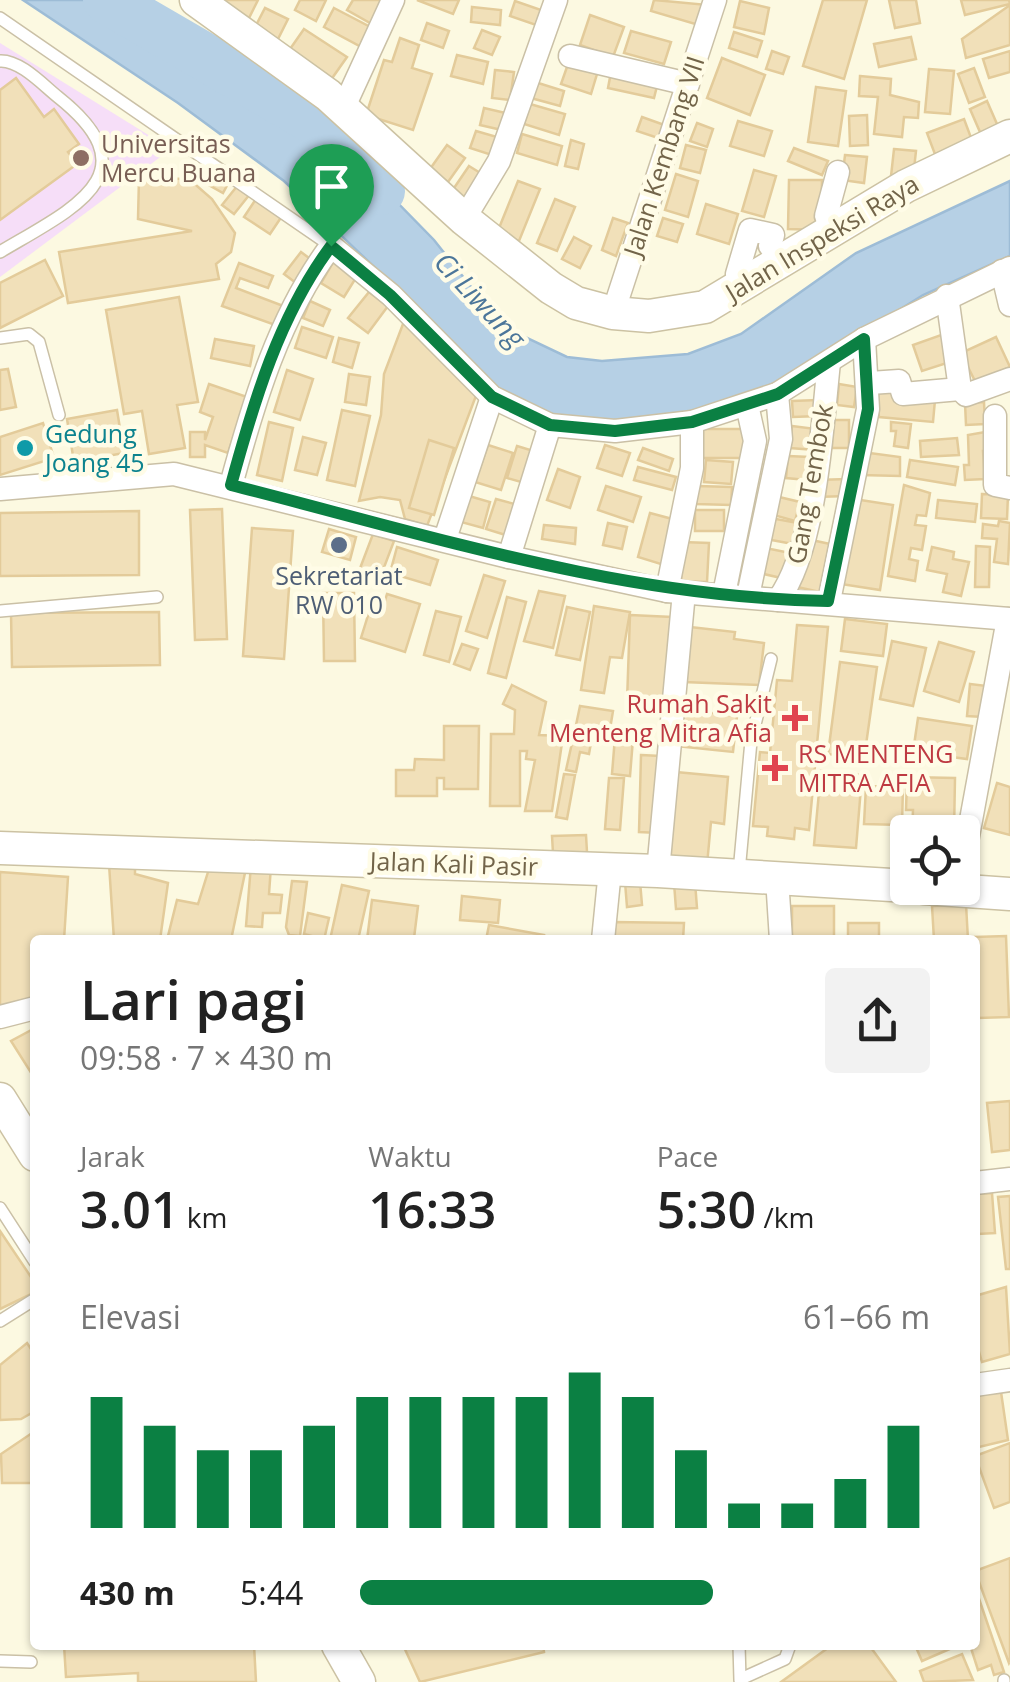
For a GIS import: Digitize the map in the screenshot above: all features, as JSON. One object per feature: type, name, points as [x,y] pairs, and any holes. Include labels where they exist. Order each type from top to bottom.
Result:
[{"type":"street","points":[[343,109],[393,0]]},
{"type":"street","points":[[464,219],[499,162],[556,0]]},
{"type":"street","name":"Jalan Kembang VII","points":[[613,312],[715,0]]},
{"type":"street","name":"Jalan Inspeksi Raya","points":[[203,2],[343,109],[464,219],[551,288],[576,303],[613,312],[674,314],[705,307],[906,186],[1010,136]]},
{"type":"street","points":[[570,56],[688,84]]},
{"type":"street","points":[[834,230],[826,216],[838,172]]},
{"type":"street","points":[[741,288],[737,274],[750,230],[773,234],[770,246],[785,260]]},
{"type":"street","points":[[231,485],[275,346],[310,274],[331,246],[390,295],[492,397],[550,425],[615,431],[692,422],[778,394],[864,339],[1006,270],[1010,305]]},
{"type":"street","points":[[947,296],[960,389],[966,395],[1010,379]]},
{"type":"street","name":"Gang Tembok","points":[[828,601],[870,382],[864,339]]},
{"type":"street","name":"Gang Tembok","points":[[778,600],[793,580],[814,485],[828,362]]},
{"type":"street","points":[[870,382],[900,381],[903,394],[960,389]]},
{"type":"street","name":"Gang Tembok","points":[[736,595],[781,440],[778,394]]},
{"type":"street","points":[[445,539],[492,397]]},
{"type":"street","points":[[736,595],[754,441],[747,405]]},
{"type":"street","points":[[995,416],[994,485],[1010,488]]},
{"type":"street","points":[[658,871],[676,592],[692,468],[692,422]]},
{"type":"street","points":[[508,557],[550,425]]},
{"type":"street","points":[[0,489],[174,474],[231,485],[508,557],[676,592],[828,601],[1009,619],[972,815]]},
{"type":"street","name":"Jalan Kali Pasir","points":[[0,848],[658,871],[890,885]]},
{"type":"street","points":[[604,935],[610,870]]},
{"type":"street","points":[[778,878],[781,935]]},
{"type":"street","points":[[980,887],[1010,894]]},
{"type":"street","points":[[0,1018],[30,1009]]},
{"type":"street","points":[[0,1099],[30,1147]]},
{"type":"street","points":[[980,1182],[1010,1179]]},
{"type":"street","points":[[980,1385],[1010,1380]]},
{"type":"street","points":[[341,1650],[359,1682]]},
{"type":"lane","points":[[0,18],[331,246]]},
{"type":"lane","points":[[0,60],[28,74],[84,118],[98,136],[105,166],[94,186],[49,222],[0,252]]},
{"type":"lane","points":[[0,338],[29,334],[39,342],[60,415]]},
{"type":"lane","points":[[0,610],[157,597]]},
{"type":"lane","points":[[739,875],[752,741],[771,659]]},
{"type":"lane","points":[[0,1208],[30,1254]]},
{"type":"lane","points":[[0,1321],[30,1302]]},
{"type":"lane","points":[[739,1650],[739,1680],[784,1659],[788,1650]]},
{"type":"lane","points":[[0,1661],[31,1662]]},
{"type":"shaded area","name":"Universitas Mercu Buana","points":[[0,43],[171,149],[0,277]]},
{"type":"water","points":[[23,0],[129,0],[340,144],[434,240],[502,326],[567,357],[602,361],[688,354],[741,334],[856,253],[1010,181],[1010,256],[923,295],[791,377],[672,421],[606,422],[546,414],[495,391],[413,304],[284,181],[178,103]]},
{"type":"building","points":[[222,0],[258,0],[248,20]]},
{"type":"building","points":[[300,0],[326,0],[316,21],[295,10]]},
{"type":"building","points":[[353,0],[388,0],[377,27],[347,10]]},
{"type":"building","points":[[417,0],[459,0],[453,14]]},
{"type":"building","points":[[654,0],[708,5],[702,26],[651,11]]},
{"type":"building","points":[[823,0],[867,0],[844,79],[803,66]]},
{"type":"building","points":[[889,0],[916,0],[920,23],[895,28]]},
{"type":"building","points":[[961,0],[1009,0],[1010,4],[965,15]]},
{"type":"building","points":[[515,1],[541,10],[536,25],[510,16]]},
{"type":"building","points":[[740,1],[769,8],[764,34],[734,27]]},
{"type":"building","points":[[1010,5],[1010,45],[966,58],[962,39]]},
{"type":"building","points":[[472,7],[501,10],[500,25],[471,22]]},
{"type":"building","points":[[265,8],[288,19],[275,45],[252,33]]},
{"type":"building","points":[[334,8],[378,31],[367,50],[324,27]]},
{"type":"building","points":[[590,15],[624,27],[613,57],[580,45]]},
{"type":"building","points":[[427,23],[449,31],[443,48],[421,40]]},
{"type":"building","points":[[304,29],[347,57],[328,84],[290,49]]},
{"type":"building","points":[[482,30],[500,37],[492,55],[474,48]]},
{"type":"building","points":[[631,31],[671,42],[664,64],[624,53]]},
{"type":"building","points":[[734,32],[762,41],[757,57],[729,48]]},
{"type":"building","points":[[911,37],[916,59],[879,67],[874,44]]},
{"type":"building","points":[[400,38],[419,45],[412,68],[432,74],[413,130],[366,115],[384,60],[392,62]]},
{"type":"building","points":[[772,51],[789,57],[783,74],[766,69]]},
{"type":"building","points":[[1010,51],[1010,72],[989,78],[983,59]]},
{"type":"building","points":[[457,55],[488,62],[483,84],[451,76]]},
{"type":"building","points":[[722,58],[765,75],[750,115],[707,98]]},
{"type":"building","points":[[568,64],[597,74],[591,94],[561,84]]},
{"type":"building","points":[[974,68],[985,97],[969,103],[958,74]]},
{"type":"building","points":[[929,69],[954,71],[950,114],[925,112]]},
{"type":"building","points":[[495,70],[514,72],[510,100],[492,98]]},
{"type":"building","points":[[611,72],[658,82],[654,98],[608,88]]},
{"type":"building","points":[[860,76],[891,79],[890,95],[919,102],[918,118],[904,117],[902,137],[874,134],[878,97],[859,96]]},
{"type":"building","points":[[16,78],[44,117],[54,109],[79,144],[68,152],[77,164],[0,220],[0,90]]},
{"type":"building","points":[[535,82],[564,91],[560,106],[531,98]]},
{"type":"building","points":[[816,87],[846,91],[838,146],[808,142]]},
{"type":"building","points":[[987,101],[1000,131],[983,139],[970,109]]},
{"type":"building","points":[[530,104],[565,114],[559,135],[524,124]]},
{"type":"building","points":[[484,108],[510,114],[506,131],[480,125]]},
{"type":"building","points":[[867,115],[868,145],[850,146],[849,116]]},
{"type":"building","points":[[642,117],[670,127],[664,140],[637,131]]},
{"type":"building","points":[[964,119],[973,143],[936,157],[927,133]]},
{"type":"building","points":[[738,121],[772,131],[764,156],[730,146]]},
{"type":"building","points":[[697,123],[713,129],[707,147],[690,141]]},
{"type":"building","points":[[476,131],[504,139],[498,157],[470,148]]},
{"type":"building","points":[[522,134],[562,146],[557,165],[517,153]]},
{"type":"building","points":[[571,140],[584,144],[578,169],[565,166]]},
{"type":"building","points":[[447,145],[465,158],[448,182],[430,169]]},
{"type":"building","points":[[686,145],[706,150],[700,173],[680,168]]},
{"type":"building","points":[[794,148],[828,161],[822,175],[788,161]]},
{"type":"building","points":[[894,149],[916,151],[913,178],[891,176]]},
{"type":"building","points":[[845,155],[867,157],[864,183],[842,180]]},
{"type":"building","points":[[206,164],[231,178],[223,193],[198,179]]},
{"type":"building","points":[[469,166],[482,174],[464,200],[452,191]]},
{"type":"building","points":[[754,170],[776,176],[764,217],[742,211]]},
{"type":"building","points":[[676,174],[698,181],[688,217],[665,210]]},
{"type":"building","points":[[139,178],[189,179],[212,199],[235,233],[231,252],[216,264],[219,279],[68,303],[59,252],[192,231],[138,219]]},
{"type":"building","points":[[789,180],[822,180],[821,230],[788,229]]},
{"type":"building","points":[[518,181],[540,189],[519,241],[497,233]]},
{"type":"building","points":[[238,185],[250,194],[234,214],[222,205]]},
{"type":"building","points":[[256,199],[282,216],[270,234],[244,217]]},
{"type":"building","points":[[555,199],[575,207],[557,251],[537,243]]},
{"type":"building","points":[[706,204],[738,214],[729,244],[697,234]]},
{"type":"building","points":[[613,218],[628,223],[616,256],[602,250]]},
{"type":"building","points":[[663,218],[683,224],[677,242],[657,236]]},
{"type":"building","points":[[574,237],[591,246],[580,268],[562,259]]},
{"type":"building","points":[[301,252],[313,261],[296,283],[284,274]]},
{"type":"building","points":[[335,259],[359,273],[344,297],[321,283]]},
{"type":"building","points":[[45,260],[63,296],[0,328],[0,283]]},
{"type":"building","points":[[239,263],[273,276],[268,288],[240,278],[236,288],[286,307],[278,326],[222,306]]},
{"type":"building","points":[[369,292],[388,306],[368,333],[348,318]]},
{"type":"building","points":[[179,297],[198,402],[177,405],[185,448],[149,454],[142,411],[124,414],[106,310]]},
{"type":"building","points":[[310,301],[330,310],[323,326],[303,318]]},
{"type":"building","points":[[406,316],[477,393],[427,526],[405,519],[400,500],[380,497],[359,501],[381,415],[384,374]]},
{"type":"building","points":[[302,327],[333,337],[326,358],[295,348]]},
{"type":"building","points":[[941,335],[950,362],[922,371],[913,345]]},
{"type":"building","points":[[996,337],[1010,367],[976,383],[961,353]]},
{"type":"building","points":[[339,338],[359,343],[352,368],[333,362]]},
{"type":"building","points":[[215,339],[254,346],[250,366],[211,358]]},
{"type":"building","points":[[8,369],[16,407],[0,410],[0,370]]},
{"type":"building","points":[[287,370],[313,379],[300,420],[274,412]]},
{"type":"building","points":[[349,374],[370,377],[366,405],[345,402]]},
{"type":"building","points":[[209,384],[247,397],[228,453],[205,445],[205,457],[190,457],[190,432],[205,432],[205,440],[213,417],[200,412]]},
{"type":"building","points":[[839,384],[857,387],[854,407],[837,405]]},
{"type":"building","points":[[876,387],[935,400],[933,422],[879,417]]},
{"type":"building","points":[[818,400],[819,416],[793,417],[792,401]]},
{"type":"building","points":[[984,402],[985,424],[966,425],[965,403]]},
{"type":"building","points":[[117,410],[124,453],[74,462],[67,419]]},
{"type":"building","points":[[342,410],[370,416],[355,486],[327,480]]},
{"type":"building","points":[[832,420],[849,420],[849,448],[832,448]]},
{"type":"building","points":[[269,422],[293,428],[282,481],[257,475]]},
{"type":"building","points":[[891,422],[911,424],[908,448],[894,446],[896,431],[891,431]]},
{"type":"building","name":"Gedung Joang 45","points":[[43,423],[54,458],[0,475],[0,437]]},
{"type":"building","points":[[792,426],[816,429],[815,450],[790,448]]},
{"type":"building","points":[[697,429],[746,429],[746,458],[697,458]]},
{"type":"building","points":[[991,431],[991,451],[983,451],[985,479],[965,480],[968,435]]},
{"type":"building","points":[[303,437],[326,443],[317,475],[295,470]]},
{"type":"building","points":[[957,438],[959,455],[921,457],[920,441]]},
{"type":"building","points":[[429,440],[454,448],[434,515],[409,508]]},
{"type":"building","points":[[488,445],[513,453],[501,490],[475,482]]},
{"type":"building","points":[[605,445],[630,453],[622,476],[597,468]]},
{"type":"building","points":[[517,446],[537,452],[528,484],[507,478]]},
{"type":"building","points":[[643,448],[673,459],[669,471],[638,460]]},
{"type":"building","points":[[862,452],[900,457],[900,476],[860,475]]},
{"type":"building","points":[[788,456],[809,457],[807,480],[786,478]]},
{"type":"building","points":[[706,460],[733,462],[731,484],[704,482]]},
{"type":"building","points":[[910,460],[958,467],[955,485],[907,477]]},
{"type":"building","points":[[638,467],[676,477],[672,490],[634,480]]},
{"type":"building","points":[[558,469],[580,477],[570,508],[547,500]]},
{"type":"building","points":[[847,479],[847,496],[816,497],[816,480]]},
{"type":"building","points":[[904,485],[930,493],[926,516],[917,515],[915,525],[926,526],[922,550],[911,548],[909,559],[918,561],[915,581],[888,576]]},
{"type":"building","points":[[606,486],[641,497],[633,522],[598,510]]},
{"type":"building","points":[[697,486],[732,487],[731,505],[696,504]]},
{"type":"building","points":[[982,494],[1008,495],[1007,519],[981,518]]},
{"type":"building","points":[[469,496],[490,502],[483,528],[461,522]]},
{"type":"building","points":[[775,496],[800,502],[795,521],[770,514]]},
{"type":"building","points":[[496,499],[522,506],[512,537],[486,529]]},
{"type":"building","points":[[854,499],[893,505],[880,590],[841,584]]},
{"type":"building","points":[[938,500],[977,504],[975,522],[936,518]]},
{"type":"building","points":[[222,509],[227,639],[195,640],[190,510]]},
{"type":"building","points":[[695,510],[724,510],[724,531],[695,531]]},
{"type":"building","points":[[139,511],[139,575],[0,576],[0,513]]},
{"type":"building","points":[[650,513],[676,520],[664,565],[638,557]]},
{"type":"building","points":[[765,517],[798,523],[793,544],[761,538]]},
{"type":"building","points":[[999,521],[1010,523],[1008,564],[994,562],[997,539],[982,538],[983,524],[998,526]]},
{"type":"building","points":[[608,523],[627,527],[622,549],[603,545]]},
{"type":"building","points":[[544,525],[576,528],[575,544],[542,539]]},
{"type":"building","points":[[252,528],[293,531],[284,659],[243,656]]},
{"type":"building","name":"Sekretariat RW 010","points":[[329,529],[356,537],[350,560],[322,552]]},
{"type":"building","points":[[373,534],[394,541],[380,578],[359,571]]},
{"type":"building","points":[[807,539],[830,544],[820,592],[797,587]]},
{"type":"building","points":[[682,542],[709,543],[707,582],[681,581]]},
{"type":"building","points":[[976,546],[990,547],[989,587],[975,587]]},
{"type":"building","points":[[397,547],[438,560],[430,585],[390,573]]},
{"type":"building","points":[[761,547],[795,554],[790,580],[755,572]]},
{"type":"building","points":[[932,547],[954,552],[953,559],[969,562],[961,596],[943,592],[947,574],[927,570]]},
{"type":"building","points":[[484,575],[505,581],[487,638],[466,631]]},
{"type":"building","points":[[539,591],[565,596],[553,648],[524,641]]},
{"type":"building","points":[[323,593],[354,593],[355,661],[324,661]]},
{"type":"building","points":[[387,594],[420,604],[405,652],[361,638],[370,609],[381,613]]},
{"type":"building","points":[[507,597],[526,602],[506,678],[488,673]]},
{"type":"building","points":[[594,606],[630,612],[622,658],[610,657],[604,693],[581,690]]},
{"type":"building","points":[[567,607],[590,612],[580,660],[556,655]]},
{"type":"building","points":[[436,611],[461,617],[449,662],[424,655]]},
{"type":"building","points":[[159,612],[160,665],[12,667],[11,613]]},
{"type":"building","points":[[630,615],[672,617],[668,704],[627,702]]},
{"type":"building","points":[[845,619],[887,624],[883,656],[841,651]]},
{"type":"building","name":"Rumah Sakit Menteng Mitra Afia","points":[[797,625],[828,627],[809,830],[795,828],[794,839],[767,836],[768,827],[753,826],[760,752],[770,753],[777,680],[792,681]]},
{"type":"building","points":[[690,627],[735,632],[734,639],[764,643],[759,685],[684,682]]},
{"type":"building","points":[[892,641],[926,648],[913,706],[880,699]]},
{"type":"building","points":[[939,642],[974,652],[959,702],[924,691]]},
{"type":"building","points":[[462,644],[478,649],[470,670],[454,664]]},
{"type":"building","points":[[840,662],[877,667],[864,759],[828,754]]},
{"type":"building","points":[[970,684],[987,686],[983,717],[967,716]]},
{"type":"building","points":[[512,685],[546,702],[539,735],[563,736],[552,811],[525,811],[535,760],[526,759],[527,751],[520,751],[520,806],[490,806],[491,734],[514,734],[515,710],[503,704]]},
{"type":"building","points":[[580,706],[613,711],[609,735],[575,730]]},
{"type":"building","points":[[679,709],[737,716],[733,752],[675,746]]},
{"type":"building","points":[[918,718],[972,726],[967,759],[913,752]]},
{"type":"building","points":[[444,726],[479,726],[478,789],[444,789],[444,778],[437,778],[437,796],[396,796],[396,770],[414,770],[415,759],[444,760]]},
{"type":"building","points":[[574,734],[592,737],[589,754],[580,752],[576,772],[566,770]]},
{"type":"building","points":[[615,737],[633,739],[630,776],[612,774]]},
{"type":"building","points":[[641,755],[660,756],[659,833],[639,832]]},
{"type":"building","points":[[821,771],[862,775],[856,848],[814,845]]},
{"type":"building","points":[[676,772],[728,777],[724,824],[711,822],[707,865],[667,861]]},
{"type":"building","points":[[564,774],[575,775],[567,819],[556,817]]},
{"type":"building","points":[[907,777],[955,778],[954,815],[913,815],[913,810],[906,810]]},
{"type":"building","points":[[609,778],[624,778],[620,830],[605,829]]},
{"type":"building","points":[[997,783],[1010,787],[1010,835],[984,828]]},
{"type":"building","points":[[866,786],[903,787],[902,815],[890,815],[890,825],[864,824]]},
{"type":"building","points":[[586,835],[587,852],[553,853],[552,836]]},
{"type":"building","points":[[213,856],[246,868],[232,935],[168,935],[177,900],[198,904]]},
{"type":"building","points":[[109,864],[135,864],[135,874],[168,883],[161,935],[114,935]]},
{"type":"building","points":[[251,865],[271,866],[269,894],[282,895],[280,913],[263,913],[262,927],[246,926]]},
{"type":"building","points":[[0,872],[68,877],[64,935],[30,935],[30,1007],[0,1015]]},
{"type":"building","points":[[292,881],[307,882],[300,935],[289,935],[286,927]]},
{"type":"building","points":[[640,881],[642,905],[627,907],[625,882]]},
{"type":"building","points":[[695,882],[697,908],[676,909],[674,883]]},
{"type":"building","points":[[342,885],[369,891],[359,935],[331,935]]},
{"type":"building","points":[[462,896],[500,900],[498,923],[460,920]]},
{"type":"building","points":[[372,900],[418,906],[414,935],[368,935]]},
{"type":"building","points":[[966,905],[968,935],[934,935],[932,906]]},
{"type":"building","points":[[792,906],[834,906],[834,935],[792,935]]},
{"type":"building","points":[[308,913],[329,918],[325,935],[304,934]]},
{"type":"building","points":[[613,922],[684,923],[683,935],[612,935]]},
{"type":"building","points":[[848,923],[879,923],[879,935],[848,935]]},
{"type":"building","points":[[489,925],[544,935],[487,935]]},
{"type":"building","points":[[1006,936],[1009,1017],[980,1018],[980,937]]},
{"type":"building","points":[[30,1031],[30,1071],[11,1041]]},
{"type":"building","points":[[1010,1101],[1010,1150],[992,1152],[987,1103]]},
{"type":"building","points":[[992,1193],[995,1233],[980,1234],[980,1194]]},
{"type":"building","points":[[1010,1196],[1010,1269],[1006,1269],[998,1197]]},
{"type":"building","points":[[0,1231],[30,1276],[30,1294],[0,1309]]},
{"type":"building","points":[[1006,1287],[1010,1354],[982,1362],[980,1355],[980,1295]]},
{"type":"building","points":[[27,1343],[30,1414],[21,1419],[0,1420],[0,1365]]},
{"type":"building","points":[[1000,1385],[1008,1440],[980,1447],[980,1389]]},
{"type":"building","points":[[30,1434],[30,1483],[2,1483],[1,1454]]},
{"type":"building","points":[[1010,1443],[1010,1502],[994,1508],[980,1470],[980,1454]]},
{"type":"building","points":[[1010,1558],[1009,1663],[980,1585],[980,1569]]},
{"type":"building","points":[[980,1602],[1004,1672],[994,1675],[991,1665],[978,1670],[972,1650],[980,1650]]},
{"type":"building","points":[[64,1650],[254,1650],[256,1682],[138,1682],[138,1673],[66,1677]]},
{"type":"building","points":[[405,1650],[544,1650],[544,1652],[420,1682]]},
{"type":"building","points":[[825,1650],[873,1650],[896,1682],[781,1682]]},
{"type":"building","points":[[917,1650],[947,1650],[922,1661]]},
{"type":"building","points":[[962,1654],[973,1680],[924,1682],[920,1671]]},
{"type":"waterway","name":"Ci Liwung","points":[[107,0],[322,125],[381,191]]},
{"type":"place","name":"Universitas Mercu Buana","points":[[81,158]]},
{"type":"place","name":"Gedung Joang 45","points":[[25,448]]},
{"type":"place","name":"Sekretariat RW 010","points":[[339,545]]},
{"type":"place","name":"Rumah Sakit Menteng Mitra Afia","points":[[795,718]]},
{"type":"place","name":"RS MENTENG MITRA AFIA","points":[[775,768]]},
{"type":"route","points":[[331,246],[390,295],[492,397],[550,425],[615,431],[658,429],[692,422],[778,394],[864,339],[870,382],[868,409],[828,601],[668,590],[508,557],[231,485],[275,346],[310,274],[331,246]]}]
